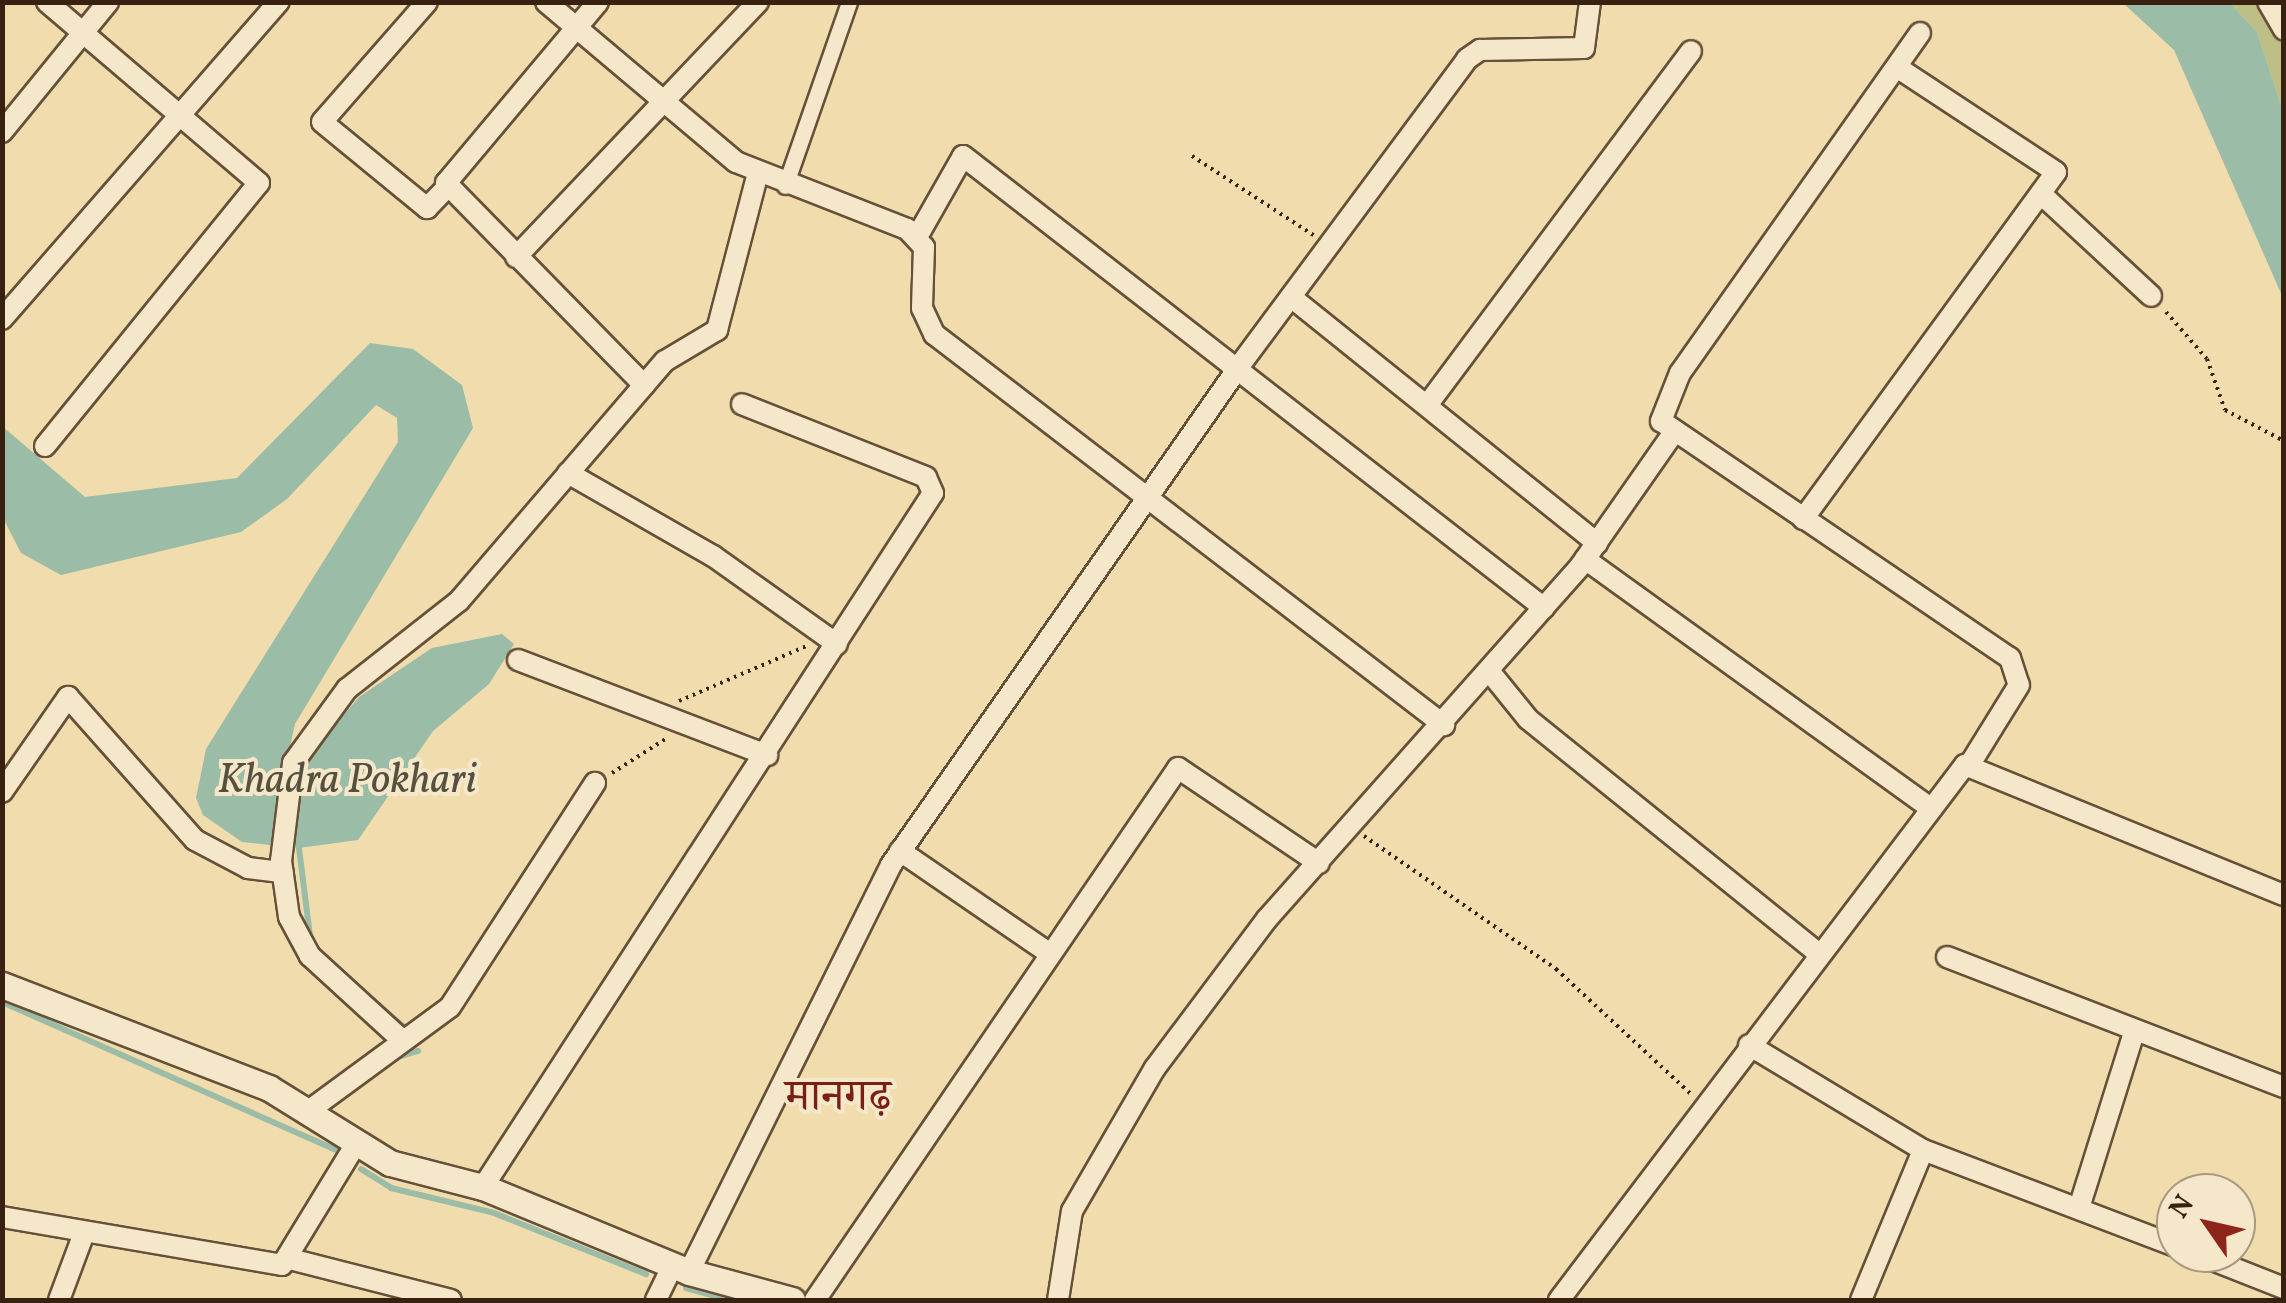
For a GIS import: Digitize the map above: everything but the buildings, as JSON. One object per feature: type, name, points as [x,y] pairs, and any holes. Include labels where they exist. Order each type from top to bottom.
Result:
[{"type":"street","points":[[45,446],[259,183],[46,2]]},
{"type":"street","points":[[2,132],[108,2]]},
{"type":"street","points":[[2,319],[279,2]]},
{"type":"street","points":[[427,2],[322,122],[427,208],[598,2]]},
{"type":"street","points":[[546,2],[663,104],[758,173],[917,237]]},
{"type":"street","points":[[516,258],[758,2]]},
{"type":"street","points":[[785,186],[849,2]]},
{"type":"street","points":[[656,1300],[681,1268],[900,851],[1240,365],[1473,54],[1584,48],[1590,2]]},
{"type":"street","points":[[2268,2],[2284,30]]},
{"type":"street","points":[[1559,1300],[1928,806],[1970,764],[2019,685],[2018,669],[1802,519],[1672,435],[1662,404],[1680,373],[1900,69],[1920,33]]},
{"type":"street","points":[[1428,404],[1691,51]]},
{"type":"street","points":[[1802,519],[2056,172],[1900,69]]},
{"type":"street","points":[[1444,725],[934,334],[917,237],[963,156],[1240,365],[1544,608]]},
{"type":"street","points":[[402,1040],[310,956],[289,918],[282,866],[288,802],[299,750],[334,704],[460,601],[644,385],[717,330],[758,173]]},
{"type":"street","points":[[446,188],[644,385]]},
{"type":"street","points":[[2040,194],[2151,296]]},
{"type":"street","points":[[1290,298],[1428,404],[1591,551],[1928,806]]},
{"type":"street","points":[[482,1186],[767,755],[829,638],[933,484],[742,404]]},
{"type":"street","points":[[1058,1300],[1072,1211],[1155,1068],[1319,863],[1444,725],[1591,551],[1672,435]]},
{"type":"street","points":[[568,473],[829,638]]},
{"type":"street","points":[[518,660],[672,714],[767,755]]},
{"type":"street","points":[[1490,672],[1528,719],[1818,953]]},
{"type":"street","points":[[2,792],[68,698],[195,840],[248,868],[282,866]]},
{"type":"street","points":[[1970,764],[2284,895]]},
{"type":"street","points":[[815,1300],[1049,953],[1181,767],[1319,863]]},
{"type":"street","points":[[307,1112],[450,1006],[595,783]]},
{"type":"street","points":[[900,851],[1049,953]]},
{"type":"street","points":[[1947,958],[2284,1088]]},
{"type":"street","points":[[2,985],[155,1038],[307,1112],[390,1163],[482,1186],[681,1268],[792,1300]]},
{"type":"street","points":[[2079,1208],[2134,1032]]},
{"type":"street","points":[[1749,1045],[1924,1150],[2156,1238]]},
{"type":"street","points":[[290,1259],[357,1142]]},
{"type":"street","points":[[1861,1300],[1924,1150]]},
{"type":"street","points":[[3,1218],[269,1267],[290,1259],[451,1300]]},
{"type":"street","points":[[59,1300],[84,1233]]},
{"type":"street","points":[[2245,1273],[2284,1288]]},
{"type":"path","points":[[1192,156],[1253,188],[1328,247]]},
{"type":"path","points":[[2151,296],[2207,359],[2226,410],[2284,441]]},
{"type":"path","points":[[595,783],[666,738],[672,714],[686,698],[790,658],[829,638]]},
{"type":"path","points":[[1352,826],[1556,968],[1689,1084],[1701,1112]]},
{"type":"green space","points":[[2230,3],[2268,3],[2283,30],[2283,111],[2257,32]]},
{"type":"water","points":[[2123,3],[2230,3],[2257,32],[2283,111],[2283,298],[2174,50]]},
{"type":"water","name":"Khadra Pokhari","points":[[370,343],[413,349],[462,385],[473,428],[295,724],[277,805],[289,815],[299,808],[311,753],[359,697],[432,648],[502,634],[514,644],[489,684],[433,731],[358,840],[299,848],[242,842],[203,815],[196,798],[206,749],[398,442],[397,418],[376,405],[287,499],[241,532],[61,575],[21,553],[3,518],[2,426],[85,497],[237,478]]},
{"type":"waterway","points":[[299,848],[310,936]]},
{"type":"waterway","points":[[374,1001],[406,1029]]},
{"type":"waterway","points":[[2,1002],[338,1151]]},
{"type":"waterway","points":[[395,1058],[418,1051]]},
{"type":"waterway","points":[[361,1169],[391,1188],[494,1213],[646,1274]]},
{"type":"waterway","points":[[686,1288],[730,1300]]},
{"type":"district","name":"मानगढ़","points":[[838,1099]]}]
